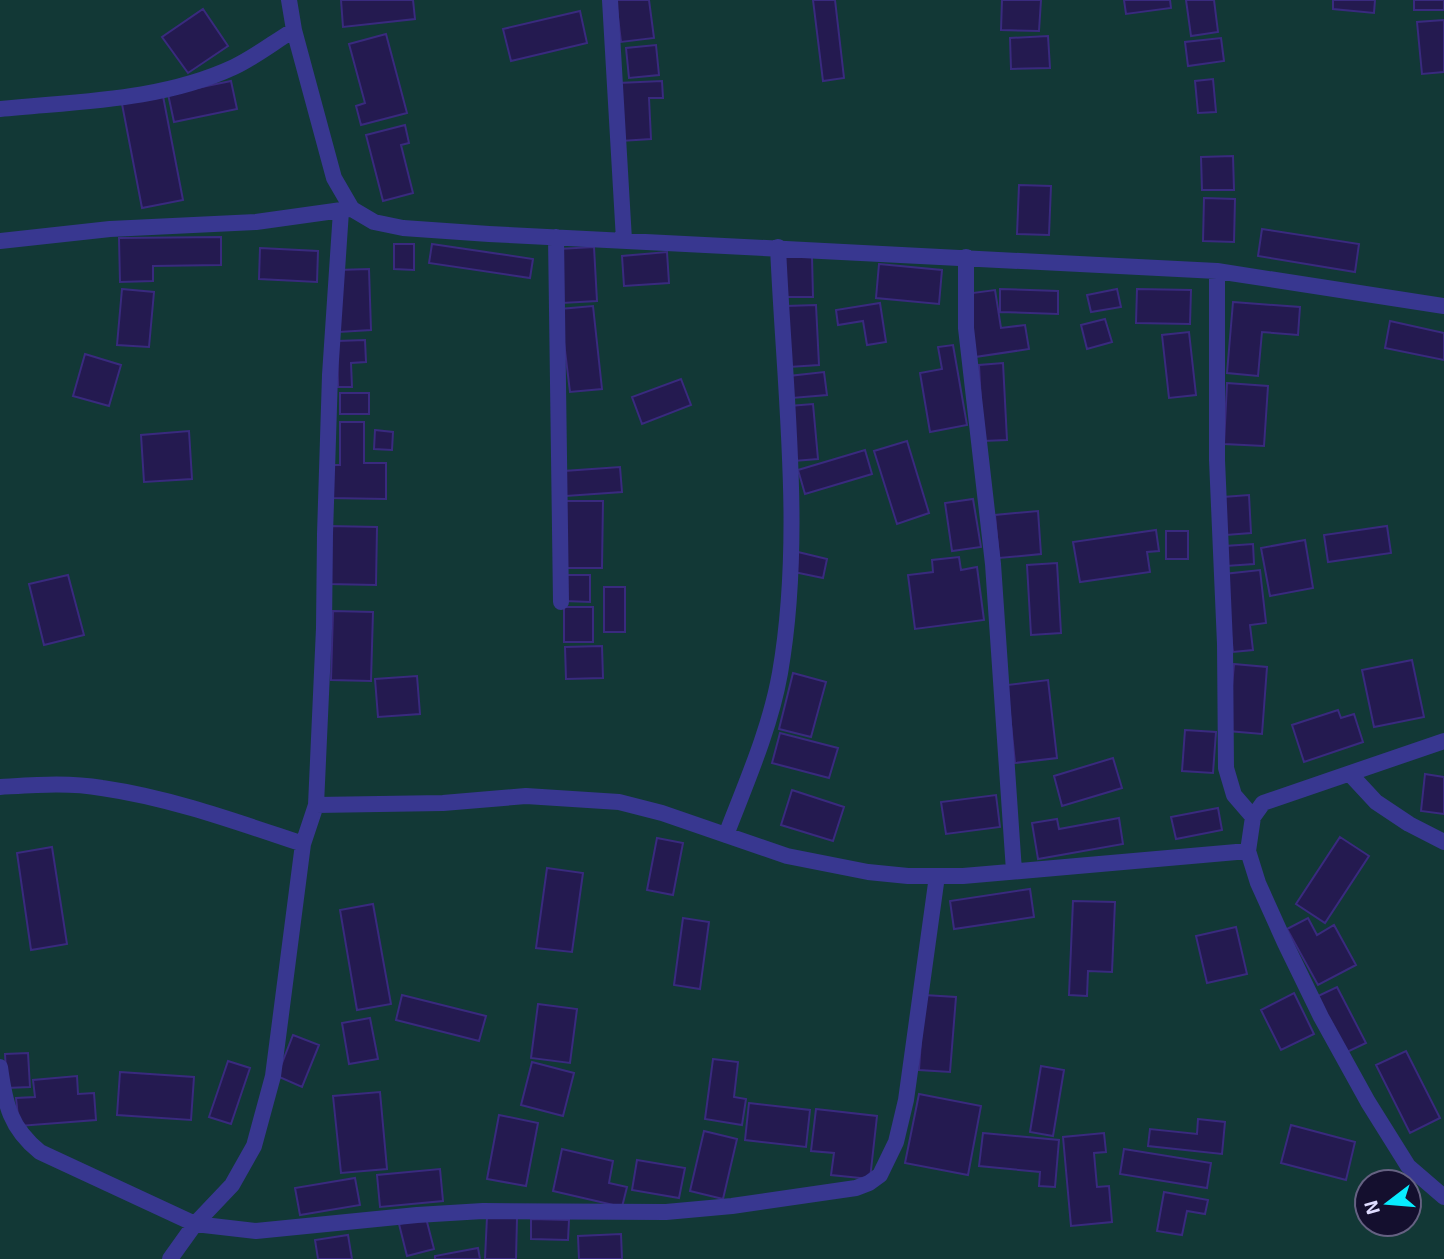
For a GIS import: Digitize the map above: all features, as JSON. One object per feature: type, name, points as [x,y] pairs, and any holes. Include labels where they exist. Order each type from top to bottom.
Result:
[{"type":"lane","points":[[170,1259],[195,1224],[232,1185],[254,1146],[273,1076],[303,844],[316,805],[324,628],[330,375],[347,210],[334,178],[294,30],[289,0]]},
{"type":"lane","points":[[610,0],[624,240]]},
{"type":"lane","points":[[0,109],[113,99],[179,87],[237,65],[294,30]]},
{"type":"lane","points":[[0,240],[110,229],[256,222],[347,210],[374,222],[403,228],[1217,271],[1444,306]]},
{"type":"lane","points":[[556,237],[561,602]]},
{"type":"lane","points":[[726,835],[775,695],[790,595],[790,503],[778,247]]},
{"type":"lane","points":[[966,257],[966,328],[993,564],[1014,871]]},
{"type":"lane","points":[[1217,271],[1217,460],[1225,644],[1226,768],[1234,795],[1253,817]]},
{"type":"lane","points":[[1444,741],[1267,801],[1258,808],[1253,817],[1248,851],[1258,883],[1285,943],[1321,1017],[1368,1102],[1409,1166],[1444,1197]]},
{"type":"lane","points":[[1350,774],[1376,802],[1409,824],[1444,842]]},
{"type":"lane","points":[[0,786],[49,784],[100,787],[174,802],[303,844]]},
{"type":"lane","points":[[316,805],[443,803],[526,796],[619,802],[641,806],[787,856],[868,872],[937,876],[1248,851]]},
{"type":"lane","points":[[0,1068],[8,1111],[25,1140],[40,1152],[195,1224],[270,1231],[366,1219],[483,1211],[666,1212],[830,1194],[869,1183],[880,1175],[896,1142],[906,1100],[937,876]]},
{"type":"green space","points":[[0,0],[1444,0],[1444,1259],[0,1259]]},
{"type":"building","points":[[341,0],[413,0],[415,19],[343,27]]},
{"type":"building","points":[[616,0],[649,0],[654,38],[621,42]]},
{"type":"building","points":[[813,0],[835,0],[844,78],[823,81]]},
{"type":"building","points":[[1002,0],[1041,0],[1039,31],[1001,30]]},
{"type":"building","points":[[1124,0],[1170,0],[1171,8],[1126,14]]},
{"type":"building","points":[[1186,0],[1214,0],[1218,32],[1191,36]]},
{"type":"building","points":[[1333,0],[1375,0],[1374,13],[1333,9]]},
{"type":"building","points":[[1414,0],[1444,0],[1444,10],[1414,10]]},
{"type":"building","points":[[203,9],[228,46],[188,73],[162,37]]},
{"type":"building","points":[[580,11],[587,43],[511,61],[503,29]]},
{"type":"building","points":[[1444,20],[1444,72],[1422,74],[1417,22]]},
{"type":"building","points":[[386,34],[407,113],[361,125],[356,106],[365,103],[349,44]]},
{"type":"building","points":[[1048,36],[1050,68],[1011,69],[1010,38]]},
{"type":"building","points":[[1221,38],[1224,61],[1188,66],[1185,42]]},
{"type":"building","points":[[656,45],[659,75],[629,78],[626,48]]},
{"type":"building","points":[[1213,79],[1216,112],[1198,113],[1195,81]]},
{"type":"building","points":[[231,81],[237,109],[174,122],[168,94]]},
{"type":"building","points":[[662,81],[663,98],[649,98],[651,139],[621,141],[618,83]]},
{"type":"building","points":[[163,96],[183,200],[142,208],[122,104]]},
{"type":"building","points":[[405,125],[409,143],[401,145],[413,193],[383,201],[366,135]]},
{"type":"building","points":[[1233,156],[1234,190],[1202,190],[1201,157]]},
{"type":"building","points":[[1019,185],[1051,186],[1049,235],[1017,234]]},
{"type":"building","points":[[1204,198],[1235,199],[1234,242],[1203,241]]},
{"type":"building","points":[[1262,229],[1359,244],[1355,272],[1258,256]]},
{"type":"building","points":[[221,237],[221,265],[153,266],[153,281],[120,282],[119,238]]},
{"type":"building","points":[[394,244],[414,244],[414,270],[394,269]]},
{"type":"building","points":[[432,244],[533,259],[530,278],[429,263]]},
{"type":"building","points":[[594,247],[597,301],[562,303],[558,249]]},
{"type":"building","points":[[260,248],[318,251],[317,282],[259,279]]},
{"type":"building","points":[[667,252],[669,283],[624,286],[622,256]]},
{"type":"building","points":[[785,256],[812,256],[813,297],[785,297]]},
{"type":"building","points":[[879,264],[942,270],[939,304],[876,298]]},
{"type":"building","points":[[369,269],[371,330],[339,332],[337,270]]},
{"type":"building","points":[[122,289],[154,292],[149,347],[117,345]]},
{"type":"building","points":[[1000,289],[1058,291],[1058,314],[1000,312]]},
{"type":"building","points":[[1117,289],[1121,307],[1091,312],[1087,295]]},
{"type":"building","points":[[1137,289],[1191,290],[1190,324],[1136,323]]},
{"type":"building","points":[[995,290],[1001,328],[1025,325],[1029,349],[975,357],[965,294]]},
{"type":"building","points":[[1233,302],[1300,307],[1298,335],[1262,332],[1258,376],[1227,373]]},
{"type":"building","points":[[880,303],[886,342],[867,345],[863,321],[838,325],[836,310]]},
{"type":"building","points":[[816,305],[819,365],[789,367],[786,306]]},
{"type":"building","points":[[593,306],[602,389],[570,392],[560,309]]},
{"type":"building","points":[[1105,319],[1112,342],[1087,349],[1081,325]]},
{"type":"building","points":[[1390,321],[1444,333],[1444,360],[1385,348]]},
{"type":"building","points":[[1189,332],[1196,395],[1169,398],[1162,335]]},
{"type":"building","points":[[365,340],[366,362],[351,363],[352,387],[338,387],[337,341]]},
{"type":"building","points":[[953,345],[967,425],[930,432],[920,373],[942,369],[938,347]]},
{"type":"building","points":[[85,354],[121,365],[109,406],[73,396]]},
{"type":"building","points":[[1003,363],[1007,440],[983,441],[979,365]]},
{"type":"building","points":[[824,372],[827,395],[792,398],[789,376]]},
{"type":"building","points":[[681,379],[691,405],[642,424],[632,397]]},
{"type":"building","points":[[1227,383],[1268,386],[1264,446],[1224,444]]},
{"type":"building","points":[[340,393],[369,393],[369,414],[340,414]]},
{"type":"building","points":[[813,404],[818,459],[794,461],[789,406]]},
{"type":"building","points":[[340,422],[364,422],[364,463],[386,463],[386,499],[330,498],[331,465],[340,465]]},
{"type":"building","points":[[375,430],[393,432],[392,450],[374,449]]},
{"type":"building","points":[[189,431],[192,479],[144,482],[141,435]]},
{"type":"building","points":[[907,441],[929,513],[897,524],[874,451]]},
{"type":"building","points":[[865,450],[872,474],[805,494],[798,470]]},
{"type":"building","points":[[620,467],[622,492],[566,496],[564,471]]},
{"type":"building","points":[[1249,495],[1251,533],[1226,535],[1223,497]]},
{"type":"building","points":[[973,499],[981,547],[952,551],[945,503]]},
{"type":"building","points":[[564,501],[603,501],[602,568],[564,568]]},
{"type":"building","points":[[1038,511],[1041,554],[999,558],[995,515]]},
{"type":"building","points":[[329,526],[377,527],[376,585],[328,584]]},
{"type":"building","points":[[1387,526],[1391,553],[1328,562],[1324,535]]},
{"type":"building","points":[[1156,530],[1159,551],[1147,552],[1150,572],[1080,582],[1073,542]]},
{"type":"building","points":[[1166,531],[1188,531],[1188,559],[1166,559]]},
{"type":"building","points":[[1305,540],[1313,588],[1270,596],[1261,548]]},
{"type":"building","points":[[1253,544],[1254,564],[1226,566],[1225,546]]},
{"type":"building","points":[[798,552],[827,559],[823,578],[794,572]]},
{"type":"building","points":[[959,557],[961,570],[977,567],[984,620],[915,629],[908,575],[933,572],[932,560]]},
{"type":"building","points":[[1057,563],[1061,633],[1031,635],[1027,565]]},
{"type":"building","points":[[1260,570],[1266,623],[1250,625],[1253,650],[1233,652],[1224,574]]},
{"type":"building","points":[[68,575],[84,635],[44,645],[29,584]]},
{"type":"building","points":[[565,575],[590,575],[590,602],[565,601]]},
{"type":"building","points":[[604,587],[625,587],[625,632],[604,632]]},
{"type":"building","points":[[564,607],[593,607],[593,642],[564,642]]},
{"type":"building","points":[[333,611],[373,612],[371,681],[331,680]]},
{"type":"building","points":[[602,646],[603,678],[566,679],[565,647]]},
{"type":"building","points":[[1412,660],[1424,717],[1374,727],[1362,670]]},
{"type":"building","points":[[1234,664],[1267,667],[1262,734],[1228,731]]},
{"type":"building","points":[[793,673],[826,682],[811,737],[779,729]]},
{"type":"building","points":[[417,676],[420,714],[378,717],[375,679]]},
{"type":"building","points":[[1048,680],[1057,758],[1015,763],[1007,685]]},
{"type":"building","points":[[1338,710],[1341,718],[1354,714],[1363,742],[1304,762],[1292,725]]},
{"type":"building","points":[[1185,730],[1216,732],[1213,773],[1182,771]]},
{"type":"building","points":[[780,733],[838,748],[829,778],[772,763]]},
{"type":"building","points":[[1113,758],[1122,788],[1062,806],[1054,776]]},
{"type":"building","points":[[1425,774],[1444,777],[1444,814],[1421,811]]},
{"type":"building","points":[[792,790],[844,807],[833,841],[781,825]]},
{"type":"building","points":[[996,795],[1000,827],[946,834],[941,802]]},
{"type":"building","points":[[1218,808],[1222,830],[1176,839],[1171,817]]},
{"type":"building","points":[[1119,818],[1123,844],[1038,859],[1032,823],[1057,819],[1059,829]]},
{"type":"building","points":[[1340,837],[1369,856],[1325,923],[1296,904]]},
{"type":"building","points":[[657,838],[683,843],[673,895],[647,890]]},
{"type":"building","points":[[52,847],[67,944],[31,950],[17,853]]},
{"type":"building","points":[[547,868],[583,873],[572,952],[536,948]]},
{"type":"building","points":[[1030,889],[1034,917],[954,929],[950,901]]},
{"type":"building","points":[[1073,901],[1115,902],[1112,972],[1088,971],[1087,996],[1069,995]]},
{"type":"building","points":[[373,904],[391,1004],[357,1010],[340,910]]},
{"type":"building","points":[[683,918],[709,922],[700,989],[674,985]]},
{"type":"building","points":[[1308,918],[1317,935],[1334,925],[1356,965],[1318,985],[1287,929]]},
{"type":"building","points":[[1236,927],[1247,974],[1207,983],[1196,936]]},
{"type":"building","points":[[1337,987],[1366,1043],[1345,1053],[1316,997]]},
{"type":"building","points":[[1294,993],[1314,1034],[1281,1050],[1261,1010]]},
{"type":"building","points":[[402,995],[486,1016],[479,1041],[396,1020]]},
{"type":"building","points":[[924,995],[956,997],[950,1072],[919,1070]]},
{"type":"building","points":[[538,1004],[577,1009],[570,1063],[531,1058]]},
{"type":"building","points":[[370,1018],[378,1059],[349,1064],[342,1023]]},
{"type":"building","points":[[293,1035],[319,1045],[302,1087],[277,1076]]},
{"type":"building","points":[[1406,1051],[1440,1118],[1410,1133],[1376,1065]]},
{"type":"building","points":[[28,1053],[30,1087],[7,1088],[5,1054]]},
{"type":"building","points":[[713,1059],[738,1062],[734,1097],[746,1099],[742,1125],[705,1119]]},
{"type":"building","points":[[228,1061],[250,1068],[231,1124],[209,1117]]},
{"type":"building","points":[[532,1062],[574,1073],[563,1116],[521,1105]]},
{"type":"building","points":[[1041,1066],[1064,1070],[1053,1136],[1030,1132]]},
{"type":"building","points":[[120,1072],[194,1077],[191,1120],[117,1115]]},
{"type":"building","points":[[77,1076],[78,1094],[94,1093],[96,1120],[19,1126],[16,1098],[35,1097],[33,1080]]},
{"type":"building","points":[[380,1092],[387,1169],[341,1173],[333,1096]]},
{"type":"building","points":[[919,1094],[981,1106],[968,1175],[905,1163]]},
{"type":"building","points":[[749,1103],[810,1110],[806,1147],[745,1140]]},
{"type":"building","points":[[816,1109],[877,1116],[870,1179],[831,1175],[834,1153],[811,1151]]},
{"type":"building","points":[[499,1115],[538,1123],[526,1186],[487,1179]]},
{"type":"building","points":[[1198,1119],[1225,1122],[1222,1154],[1148,1146],[1150,1129],[1197,1134]]},
{"type":"building","points":[[1291,1125],[1355,1142],[1346,1180],[1281,1163]]},
{"type":"building","points":[[704,1131],[737,1139],[723,1199],[690,1191]]},
{"type":"building","points":[[983,1133],[1059,1140],[1055,1187],[1039,1186],[1040,1172],[979,1166]]},
{"type":"building","points":[[1104,1133],[1106,1152],[1094,1153],[1097,1187],[1109,1186],[1112,1222],[1071,1226],[1063,1137]]},
{"type":"building","points":[[562,1149],[613,1161],[609,1183],[627,1187],[622,1207],[553,1191]]},
{"type":"building","points":[[1124,1149],[1211,1163],[1207,1188],[1120,1174]]},
{"type":"building","points":[[637,1160],[685,1168],[679,1198],[632,1190]]},
{"type":"building","points":[[440,1169],[443,1201],[380,1207],[377,1175]]},
{"type":"building","points":[[355,1178],[360,1205],[300,1215],[295,1188]]},
{"type":"building","points":[[1164,1192],[1208,1200],[1205,1214],[1187,1211],[1182,1235],[1157,1231]]},
{"type":"building","points":[[487,1217],[517,1218],[516,1259],[485,1259]]},
{"type":"building","points":[[426,1218],[434,1249],[407,1256],[399,1224]]},
{"type":"building","points":[[531,1219],[569,1220],[568,1240],[531,1239]]},
{"type":"building","points":[[621,1234],[622,1259],[579,1259],[578,1236]]},
{"type":"building","points":[[348,1235],[352,1259],[318,1259],[315,1240]]},
{"type":"building","points":[[478,1248],[480,1259],[435,1259],[435,1256]]}]
